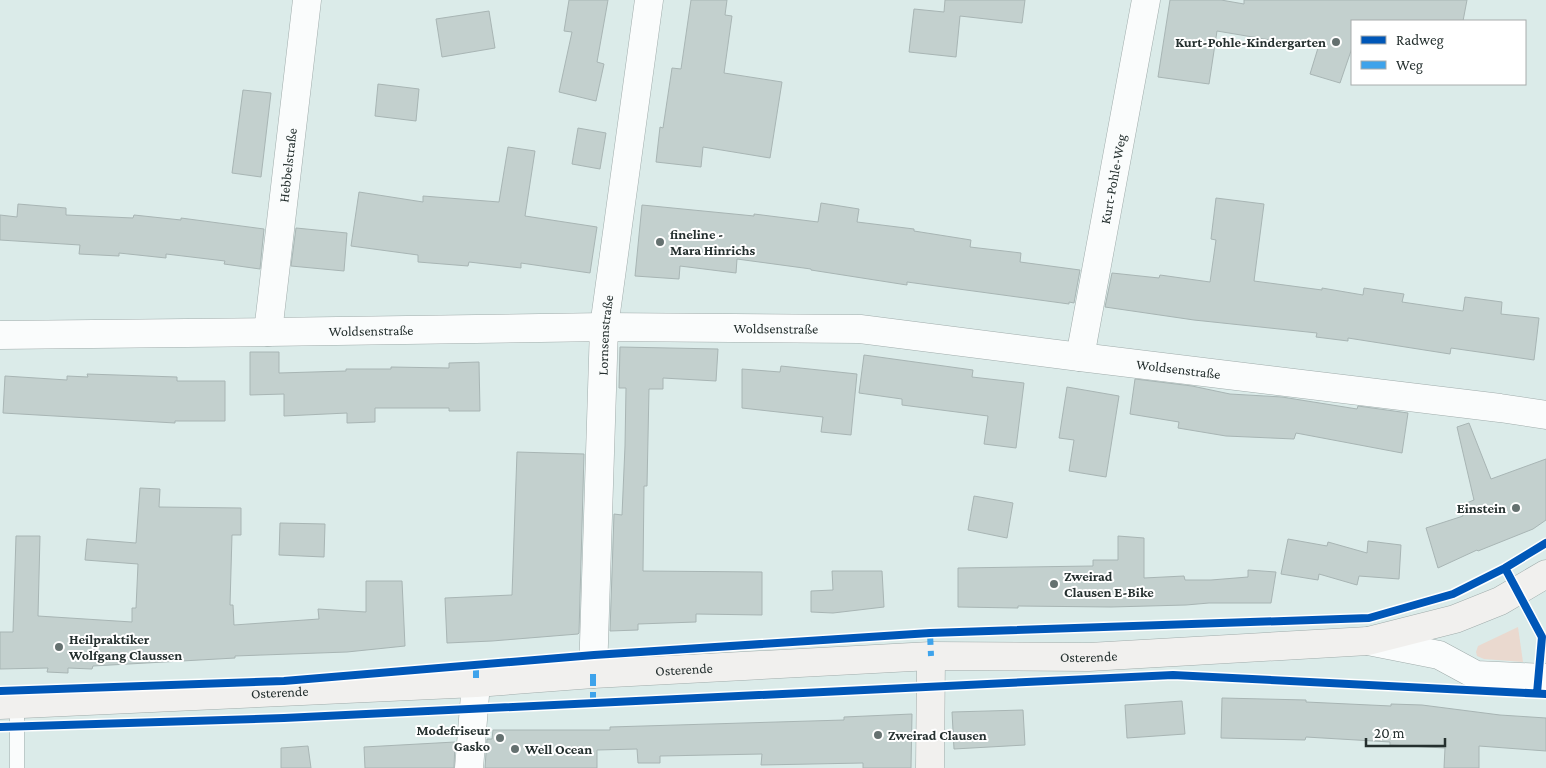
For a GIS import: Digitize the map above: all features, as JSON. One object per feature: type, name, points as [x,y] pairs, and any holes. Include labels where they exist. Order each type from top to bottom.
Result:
[{"type":"main road","name":"Osterende","points":[[9,704],[476,683],[593,674],[931,656],[1089,657],[1368,641],[1456,619],[1500,601],[1546,574]]},
{"type":"main road","points":[[930,768],[931,656]]},
{"type":"street","name":"Hebbelstraße","points":[[268,332],[307,0]]},
{"type":"street","name":"Lornsenstraße","points":[[593,674],[604,327],[649,0]]},
{"type":"street","name":"Kurt-Pohle-Weg","points":[[1080,357],[1146,0]]},
{"type":"street","name":"Woldsenstraße","points":[[0,335],[604,327],[860,329],[1546,415]]},
{"type":"street","name":"Osterende","points":[[1368,641],[1439,655],[1476,675],[1546,678]]},
{"type":"street","points":[[469,768],[476,683]]},
{"type":"lane","points":[[9,704],[17,768]]},
{"type":"shaded area","points":[[1518,627],[1523,662],[1484,659],[1477,656],[1478,646]]},
{"type":"building","points":[[569,0],[608,0],[597,62],[604,64],[596,101],[559,92],[572,32],[564,31]]},
{"type":"building","points":[[691,0],[727,0],[725,15],[732,16],[724,73],[782,82],[770,158],[703,147],[701,167],[656,162],[660,127],[663,128],[672,68],[681,69]]},
{"type":"building","points":[[945,0],[1025,0],[1022,23],[960,16],[956,57],[909,52],[914,9],[944,12]]},
{"type":"building","points":[[1170,0],[1221,0],[1244,4],[1244,0],[1467,0],[1463,20],[1351,20],[1351,51],[1340,83],[1310,74],[1318,48],[1217,31],[1209,84],[1158,77]]},
{"type":"building","points":[[489,11],[495,48],[442,57],[436,19]]},
{"type":"building","points":[[378,84],[419,89],[416,121],[375,116]]},
{"type":"building","points":[[243,90],[271,93],[261,177],[232,173]]},
{"type":"building","points":[[578,128],[606,133],[600,169],[572,164]]},
{"type":"building","points":[[508,147],[535,151],[525,216],[597,227],[590,273],[521,263],[521,268],[469,262],[468,266],[418,262],[418,255],[351,246],[359,192],[423,202],[423,196],[499,202]]},
{"type":"building","points":[[1216,198],[1264,204],[1254,281],[1322,290],[1322,288],[1363,295],[1364,288],[1404,294],[1402,302],[1463,311],[1465,297],[1502,302],[1501,314],[1539,318],[1534,360],[1451,348],[1450,354],[1348,338],[1348,341],[1316,337],[1317,333],[1194,320],[1105,307],[1112,273],[1159,278],[1160,275],[1210,282],[1216,240],[1211,239]]},
{"type":"building","points":[[821,203],[859,209],[857,222],[914,229],[914,231],[971,240],[970,247],[1021,253],[1020,262],[1080,270],[1074,303],[1069,302],[1069,304],[907,282],[907,285],[737,259],[736,273],[680,266],[679,279],[635,276],[642,205],[754,216],[754,214],[818,222]]},
{"type":"building","points":[[18,204],[66,208],[66,215],[133,218],[134,215],[181,220],[181,218],[264,229],[260,269],[224,264],[225,261],[166,254],[166,258],[119,253],[119,256],[79,254],[80,245],[0,240],[0,215],[17,217]]},
{"type":"building","points":[[296,228],[347,233],[344,271],[291,266]]},
{"type":"building","points":[[620,347],[718,349],[716,381],[663,378],[663,389],[649,389],[647,486],[644,486],[643,571],[762,572],[762,615],[696,614],[696,622],[638,624],[638,630],[610,631],[614,514],[622,515],[625,446],[626,388],[619,388]]},
{"type":"building","points":[[250,352],[279,352],[279,373],[346,371],[346,369],[391,369],[391,367],[449,368],[449,363],[479,362],[480,411],[449,411],[449,408],[375,408],[375,422],[347,423],[347,413],[284,416],[284,394],[250,395]]},
{"type":"building","points":[[864,355],[973,370],[972,377],[1024,383],[1016,448],[984,444],[988,416],[902,405],[902,399],[859,393]]},
{"type":"building","points":[[781,366],[857,374],[851,435],[821,432],[823,417],[742,408],[742,369],[780,372]]},
{"type":"building","points":[[87,374],[177,377],[177,381],[225,381],[225,421],[175,421],[175,423],[3,413],[5,376],[67,380],[67,376],[88,377]]},
{"type":"building","points":[[1135,379],[1192,386],[1230,394],[1282,397],[1357,409],[1358,406],[1408,413],[1402,453],[1296,433],[1294,439],[1226,436],[1178,428],[1179,422],[1130,414]]},
{"type":"building","points":[[1067,387],[1119,396],[1106,477],[1069,471],[1074,440],[1059,438]]},
{"type":"building","points":[[1469,423],[1491,479],[1546,459],[1546,520],[1533,529],[1477,550],[1438,568],[1426,528],[1463,516],[1459,506],[1474,500],[1457,427]]},
{"type":"building","points":[[517,452],[584,454],[579,633],[447,643],[445,598],[512,595]]},
{"type":"building","points":[[140,488],[160,489],[159,507],[241,508],[241,535],[232,535],[230,605],[233,605],[234,625],[319,619],[318,609],[366,612],[366,581],[402,581],[405,646],[347,652],[235,656],[235,658],[93,666],[92,669],[68,668],[68,673],[47,672],[48,668],[0,669],[0,632],[13,632],[16,536],[40,536],[38,616],[132,622],[132,608],[136,608],[138,564],[85,560],[87,539],[136,543]]},
{"type":"building","points":[[974,496],[1013,503],[1007,538],[968,530]]},
{"type":"building","points":[[280,523],[325,524],[324,557],[279,555]]},
{"type":"building","points":[[1118,536],[1144,538],[1144,578],[1184,576],[1185,580],[1211,580],[1248,577],[1248,570],[1276,572],[1271,603],[1209,603],[1111,607],[958,607],[958,568],[1093,566],[1093,560],[1118,560]]},
{"type":"building","points":[[1288,539],[1327,546],[1328,542],[1367,553],[1368,541],[1401,545],[1399,579],[1359,576],[1357,585],[1319,574],[1318,580],[1281,574]]},
{"type":"building","points":[[832,571],[882,571],[884,607],[833,613],[811,612],[811,591],[833,590]]},
{"type":"building","points":[[1222,698],[1306,700],[1306,702],[1391,706],[1391,704],[1422,705],[1500,715],[1546,718],[1546,751],[1479,746],[1479,768],[1444,768],[1445,748],[1390,745],[1390,742],[1306,737],[1305,740],[1221,738]]},
{"type":"building","points":[[1182,701],[1185,734],[1127,738],[1125,705]]},
{"type":"building","points":[[1023,710],[1025,745],[954,749],[952,712]]},
{"type":"building","points":[[912,714],[911,768],[863,768],[863,763],[761,765],[762,754],[660,756],[660,763],[638,763],[637,749],[597,750],[597,768],[485,768],[487,739],[492,739],[493,730],[610,730],[610,727],[844,720],[844,717]]},
{"type":"building","points":[[455,742],[454,768],[365,768],[364,747]]},
{"type":"building","points":[[308,746],[311,768],[281,768],[281,748]]},
{"type":"marked path","points":[[930,633],[931,656]]},
{"type":"marked path","points":[[476,666],[476,683]]},
{"type":"marked path","points":[[593,674],[593,703]]},
{"type":"cycle path","points":[[0,691],[284,681],[594,655],[930,633],[1369,618],[1453,594],[1505,568],[1546,543]]},
{"type":"cycle path","points":[[1505,568],[1542,637],[1537,693]]},
{"type":"cycle path","points":[[0,727],[284,718],[1173,675],[1546,694]]},
{"type":"place","name":"Kurt-Pohle-Kindergarten","points":[[1336,42]]},
{"type":"place","name":"fineline - Mara Hinrichs","points":[[660,242]]},
{"type":"place","name":"Einstein","points":[[1516,508]]},
{"type":"place","name":"Zweirad Clausen E-Bike","points":[[1054,584]]},
{"type":"place","name":"Heilpraktiker Wolfgang Claussen","points":[[59,647]]},
{"type":"place","name":"Zweirad Clausen","points":[[878,735]]},
{"type":"place","name":"Modefriseur Gasko","points":[[500,738]]},
{"type":"place","name":"Well Ocean","points":[[515,749]]}]
